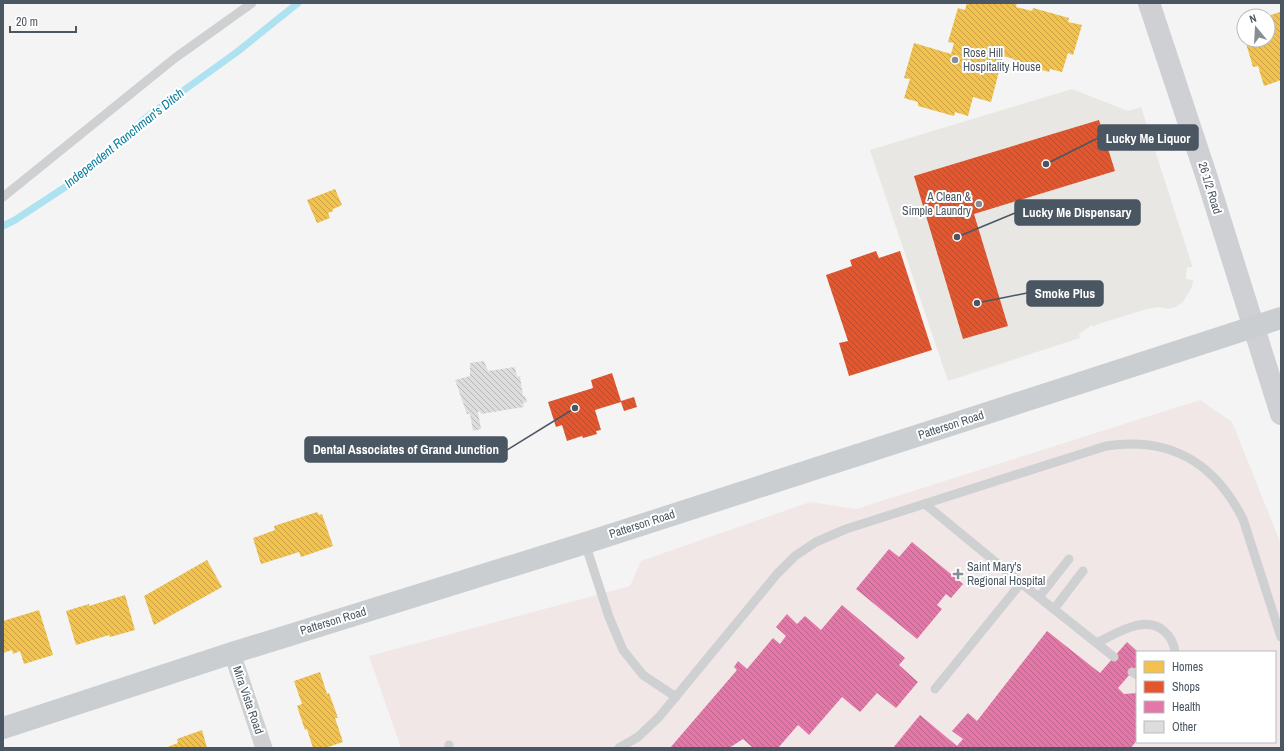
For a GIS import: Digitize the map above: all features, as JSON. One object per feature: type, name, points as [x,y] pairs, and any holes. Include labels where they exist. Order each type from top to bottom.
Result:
[{"type":"main road","name":"26 1/2 Road","points":[[1150,3],[1281,414]]},
{"type":"main road","name":"Patterson Road","points":[[3,728],[232,653],[586,543],[1281,318]]},
{"type":"street","name":"Mira Vista Road","points":[[232,653],[264,748]]},
{"type":"lane","points":[[3,197],[175,58],[252,3]]},
{"type":"lane","points":[[618,748],[638,737],[659,717],[778,574],[795,556],[816,542],[846,529],[1106,446],[1125,443],[1160,446],[1191,459],[1207,470],[1222,485],[1234,500],[1243,519],[1281,637]]},
{"type":"lane","points":[[925,504],[1114,656]]},
{"type":"lane","points":[[586,543],[609,617],[623,650],[643,675],[676,697]]},
{"type":"lane","points":[[1039,597],[1069,559]]},
{"type":"lane","points":[[1054,609],[1083,570]]},
{"type":"lane","points":[[935,689],[1022,583]]},
{"type":"lane","points":[[1098,642],[1135,626],[1149,624],[1160,627],[1170,636],[1175,651]]},
{"type":"shaded area","points":[[1072,89],[1128,111],[1141,107],[1192,265],[1192,267],[1187,267],[1186,279],[1193,280],[1192,287],[1183,302],[1176,307],[1168,309],[1159,307],[1147,309],[1098,324],[1093,327],[1092,325],[1079,334],[1080,338],[948,381],[870,150]]},
{"type":"shaded area","name":"Saint Mary's Regional Hospital","points":[[1200,400],[1232,422],[1281,544],[1281,748],[401,748],[369,656],[630,586],[641,561],[810,502],[856,509]]},
{"type":"building: Homes","name":"Rose Hill Hospitality House","points":[[967,3],[1017,3],[1016,7],[1032,11],[1033,8],[1069,18],[1068,22],[1082,25],[1073,55],[1068,53],[1062,72],[1050,69],[1049,72],[1013,62],[1014,59],[1003,56],[991,102],[973,97],[968,116],[955,112],[954,116],[918,106],[918,102],[904,98],[910,79],[904,78],[914,43],[951,54],[954,43],[948,42],[958,8],[965,10]]},
{"type":"building: Homes","points":[[1280,12],[1281,80],[1264,86],[1258,66],[1253,67],[1247,48],[1276,48],[1276,13]]},
{"type":"building: Homes","points":[[335,189],[342,205],[328,213],[330,218],[317,223],[307,200]]},
{"type":"building: Homes","points":[[317,512],[319,515],[322,514],[333,546],[301,557],[299,552],[261,564],[253,538],[275,530],[274,526]]},
{"type":"building: Homes","points":[[207,560],[222,587],[154,625],[144,596]]},
{"type":"building: Homes","points":[[125,595],[135,630],[110,637],[109,635],[76,645],[66,611]]},
{"type":"building: Homes","points":[[39,610],[53,655],[24,664],[20,651],[13,654],[12,650],[3,653],[3,621]]},
{"type":"building: Homes","points":[[320,672],[327,694],[329,693],[338,718],[335,718],[343,742],[325,748],[313,748],[297,706],[302,704],[294,681]]},
{"type":"building: Homes","points":[[202,730],[207,748],[165,748],[178,743],[177,739]]},
{"type":"building: Shops","points":[[1099,120],[1115,171],[974,214],[1008,326],[963,339],[914,176]]},
{"type":"building: Shops","points":[[876,251],[879,258],[900,251],[932,350],[849,376],[839,343],[848,341],[826,275],[852,266],[850,260]]},
{"type":"building: Shops","points":[[612,373],[621,401],[634,397],[637,407],[624,411],[621,402],[595,410],[601,430],[596,431],[597,434],[583,438],[582,436],[567,441],[562,425],[556,427],[548,402],[593,388],[591,380]]},
{"type":"building: Health","points":[[912,542],[963,584],[951,598],[946,594],[937,605],[942,609],[917,639],[856,589],[889,549],[899,557]]},
{"type":"building: Health","points":[[842,605],[905,658],[899,665],[918,682],[896,708],[877,693],[860,712],[842,697],[809,735],[798,725],[778,748],[753,748],[743,739],[729,748],[670,748],[737,670],[734,667],[738,661],[747,669],[773,638],[780,644],[786,636],[776,627],[787,614],[797,624],[805,616],[821,630]]},
{"type":"building: Health","points":[[1047,631],[1100,673],[1127,642],[1137,651],[1136,667],[1118,688],[1124,694],[1136,693],[1136,741],[1131,748],[893,748],[920,715],[957,746],[963,739],[952,731],[968,713],[977,721]]},
{"type":"building: Other","points":[[484,361],[488,371],[515,367],[517,377],[520,376],[523,396],[525,396],[527,402],[523,403],[524,407],[481,414],[480,411],[478,412],[481,429],[473,431],[470,414],[467,414],[455,380],[470,376],[470,363]]},
{"type":"waterway","name":"Independent Ranchman's Ditch","points":[[3,226],[15,220],[79,178],[148,116],[237,52],[298,3]]},
{"type":"place","name":"Rose Hill Hospitality House","points":[[955,60]]},
{"type":"place","name":"Lucky Me Liquor","points":[[1046,164]]},
{"type":"place","name":"A Clean & Simple Laundry","points":[[979,204]]},
{"type":"place","name":"Lucky Me Dispensary","points":[[957,237]]},
{"type":"place","name":"Smoke Plus","points":[[977,303]]},
{"type":"place","name":"Dental Associates of Grand Junction","points":[[575,408]]},
{"type":"place","name":"Saint Mary's Regional Hospital","points":[[958,574]]}]
